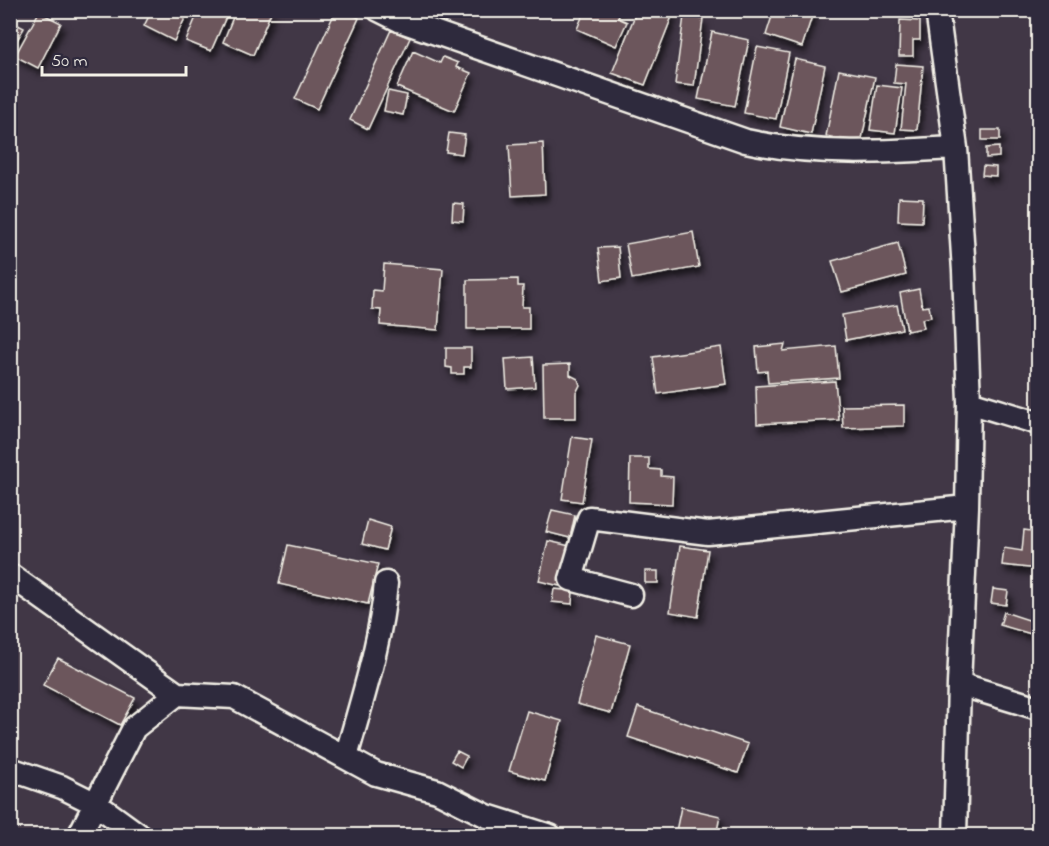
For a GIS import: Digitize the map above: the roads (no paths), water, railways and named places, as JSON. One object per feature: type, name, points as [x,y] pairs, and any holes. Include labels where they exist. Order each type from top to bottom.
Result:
[{"type":"street","points":[[379,10],[399,20],[746,141],[773,147],[835,151],[897,152],[956,148]]},
{"type":"street","points":[[937,10],[956,148],[969,402],[968,507],[959,684],[955,836]]},
{"type":"street","points":[[969,402],[1038,423]]},
{"type":"street","points":[[631,595],[571,579],[589,518],[708,533],[968,507]]},
{"type":"street","points":[[10,575],[177,694],[234,697],[376,774],[437,791],[487,816],[550,836]]},
{"type":"street","points":[[346,757],[379,630],[386,583]]},
{"type":"street","points":[[959,684],[1038,708]]},
{"type":"street","points":[[79,836],[134,728],[177,694]]},
{"type":"street","points":[[10,769],[62,787],[96,804],[140,836]]}]
